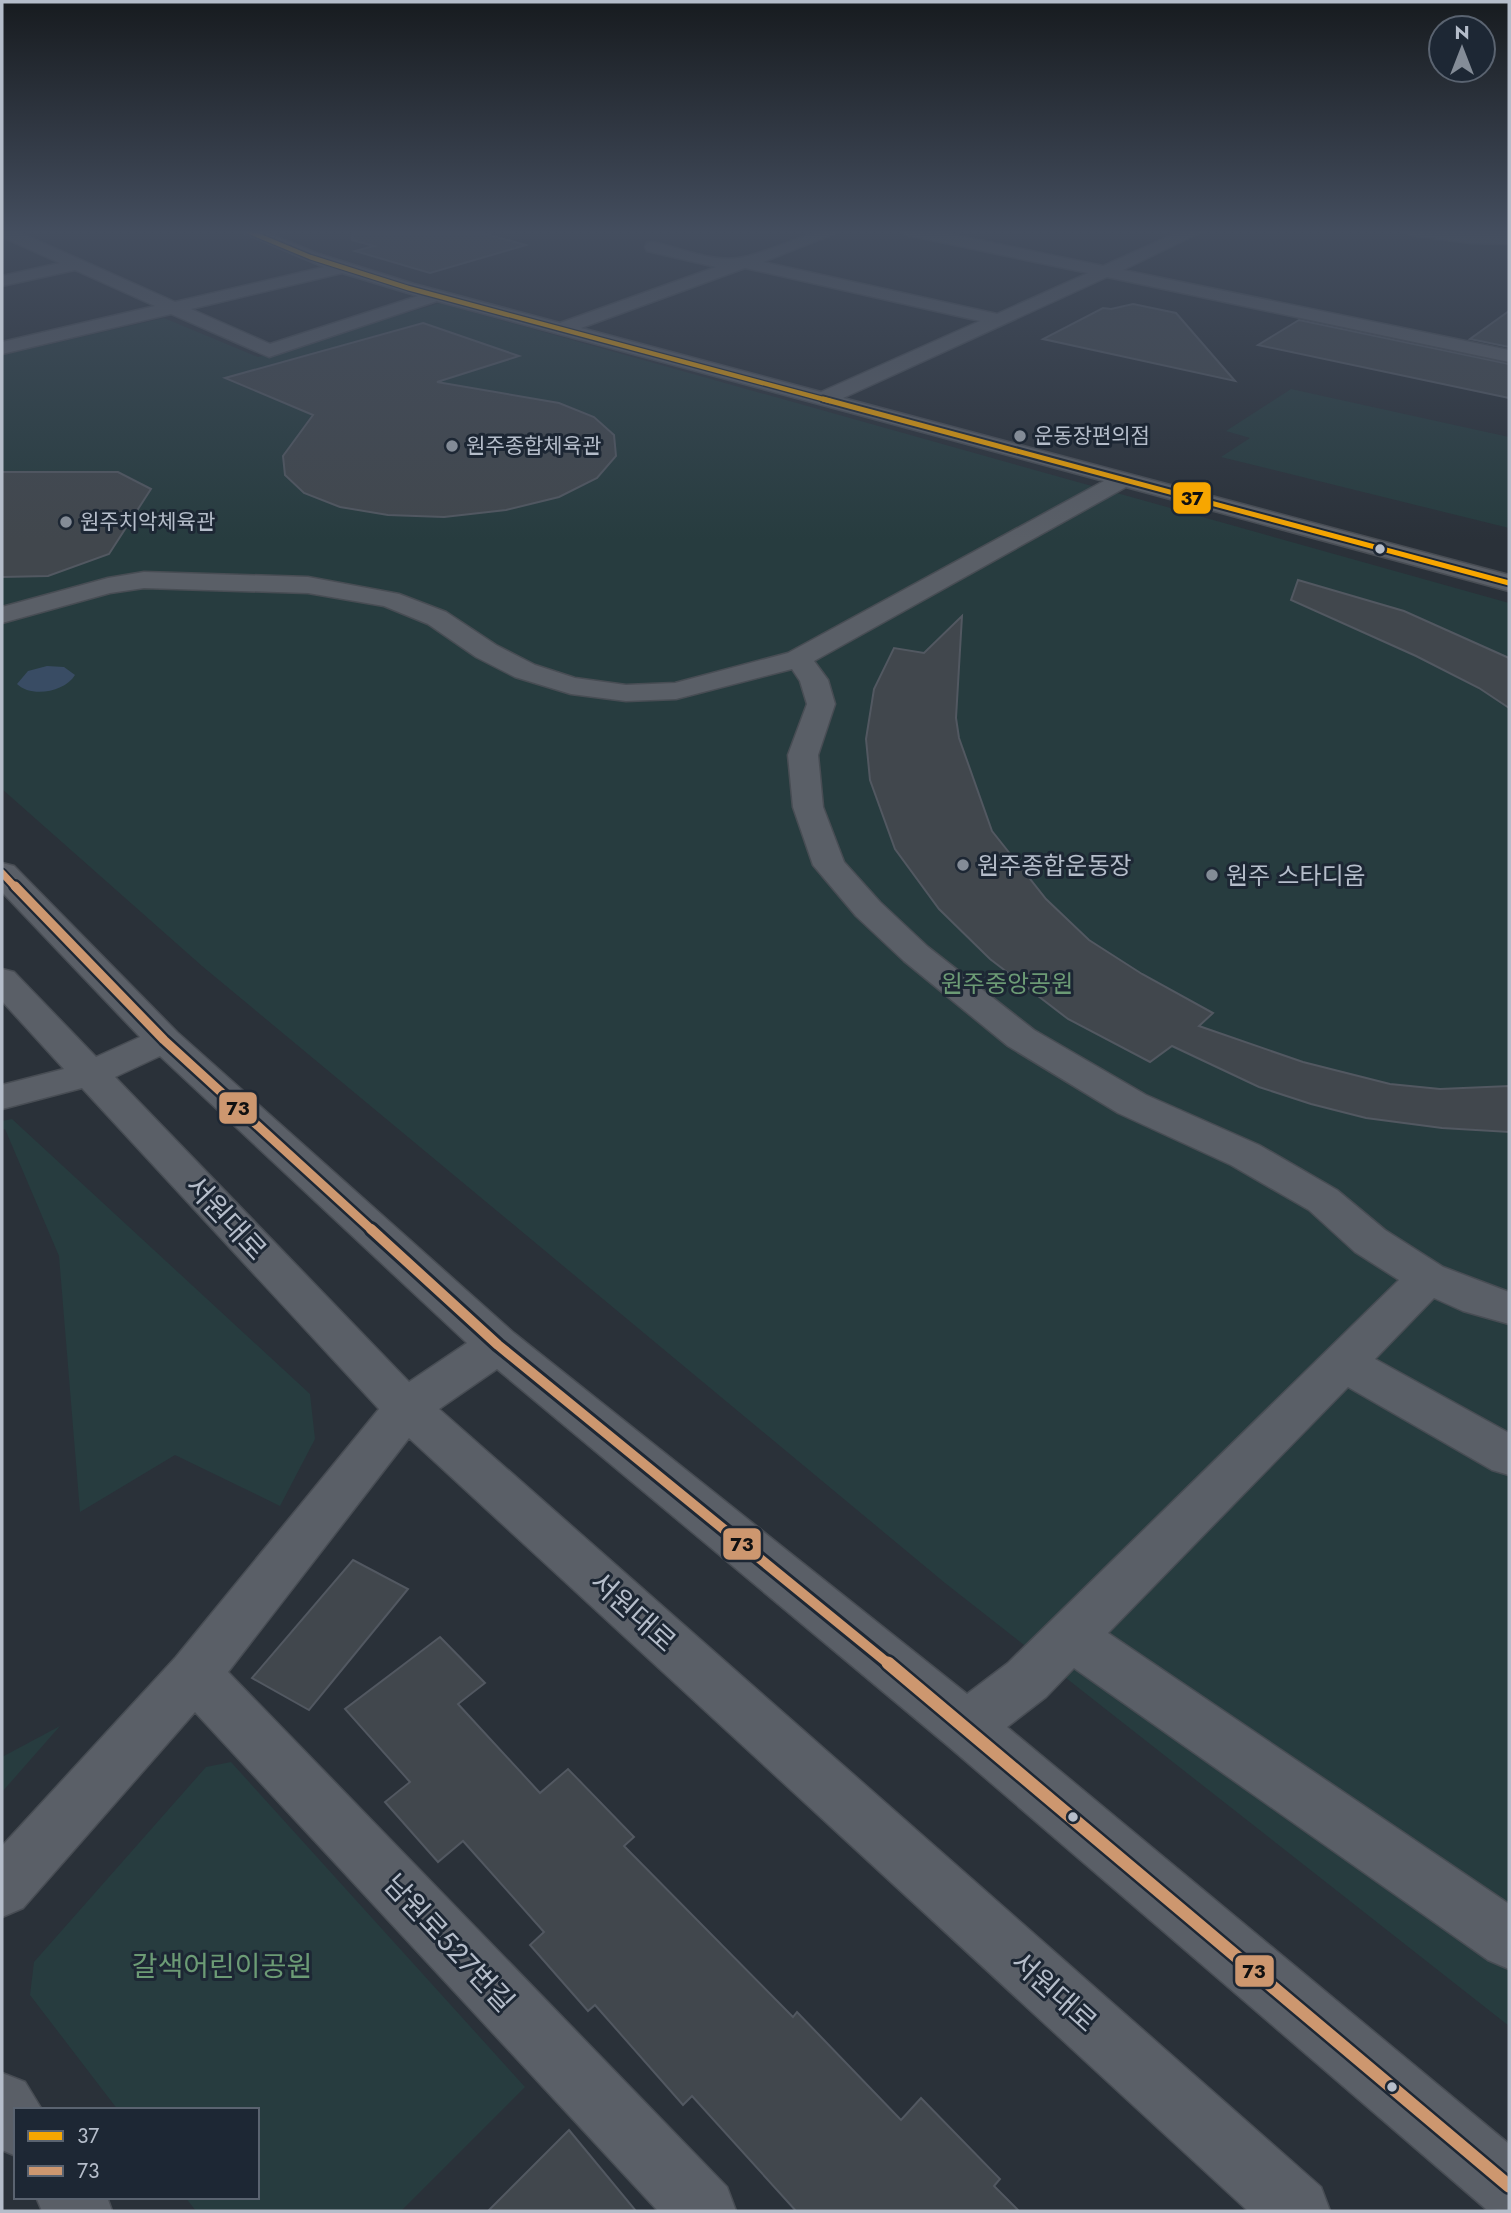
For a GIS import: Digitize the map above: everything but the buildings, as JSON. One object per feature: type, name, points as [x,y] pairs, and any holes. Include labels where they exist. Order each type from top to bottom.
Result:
[{"type":"street","points":[[2,348],[66,333]]},
{"type":"street","points":[[228,333],[269,351],[323,333]]},
{"type":"street","points":[[571,333],[1509,583]]},
{"type":"street","points":[[824,399],[970,333]]},
{"type":"street","points":[[1397,333],[1509,356]]},
{"type":"street","points":[[781,388],[766,396],[1101,493]]},
{"type":"street","points":[[2,615],[75,594],[144,580],[216,580],[353,590],[418,608],[525,671],[571,686],[626,693],[676,691],[798,659],[1125,479]]},
{"type":"street","points":[[2,594],[75,594]]},
{"type":"street","points":[[798,659],[814,680],[821,704],[803,755],[808,807],[830,865],[868,909],[916,954],[1021,1038],[1132,1104],[1245,1155],[1323,1200],[1370,1241],[1428,1279],[1478,1300],[1509,1308]]},
{"type":"street","points":[[2,873],[164,1040],[498,1345],[966,1727],[1509,2186]]},
{"type":"street","name":"서원대로","points":[[2,980],[406,1408],[1297,2211]]},
{"type":"street","points":[[2,1097],[90,1074],[164,1040]]},
{"type":"street","points":[[966,1727],[1027,1680],[1428,1279]]},
{"type":"street","points":[[2,1888],[195,1674],[406,1408],[498,1345]]},
{"type":"street","points":[[1344,1363],[1509,1456]]},
{"type":"street","points":[[1071,1637],[1509,1939]]},
{"type":"street","name":"남원로527번길","points":[[195,1674],[703,2211]]},
{"type":"street","points":[[2,2105],[14,2121]]},
{"type":"green space","name":"원주중앙공원","points":[[97,333],[201,333],[258,357],[338,333],[548,333],[1509,603],[1509,2026],[945,1583],[202,966],[2,789],[2,355]]},
{"type":"green space","points":[[1291,389],[1509,437],[1509,528],[1221,457],[1250,438],[1226,431]]},
{"type":"green space","points":[[12,1119],[310,1394],[315,1439],[280,1506],[175,1455],[80,1512],[59,1256],[5,1129],[2,1130],[2,1121]]},
{"type":"green space","points":[[60,1726],[2,1792],[2,1757]]},
{"type":"green space","name":"갈색어린이공원","points":[[231,1762],[525,2087],[401,2211],[196,2211],[187,2199],[259,2199],[259,2108],[116,2108],[30,1995],[34,1962],[206,1767]]},
{"type":"water","points":[[47,666],[64,667],[75,675],[64,686],[48,691],[31,691],[17,684],[28,671]]},
{"type":"transit line","name":"37","points":[[577,333],[1509,583]]},
{"type":"transit line","name":"73","points":[[2,873],[164,1040],[498,1345],[966,1727],[1509,2186]]},
{"type":"place","name":"운동장편의점","points":[[1020,436]]},
{"type":"place","name":"원주종합체육관","points":[[452,446]]},
{"type":"place","name":"원주치악체육관","points":[[66,522]]},
{"type":"place","name":"원주종합운동장","points":[[963,865]]},
{"type":"place","name":"원주 스타디움","points":[[1212,875]]}]
